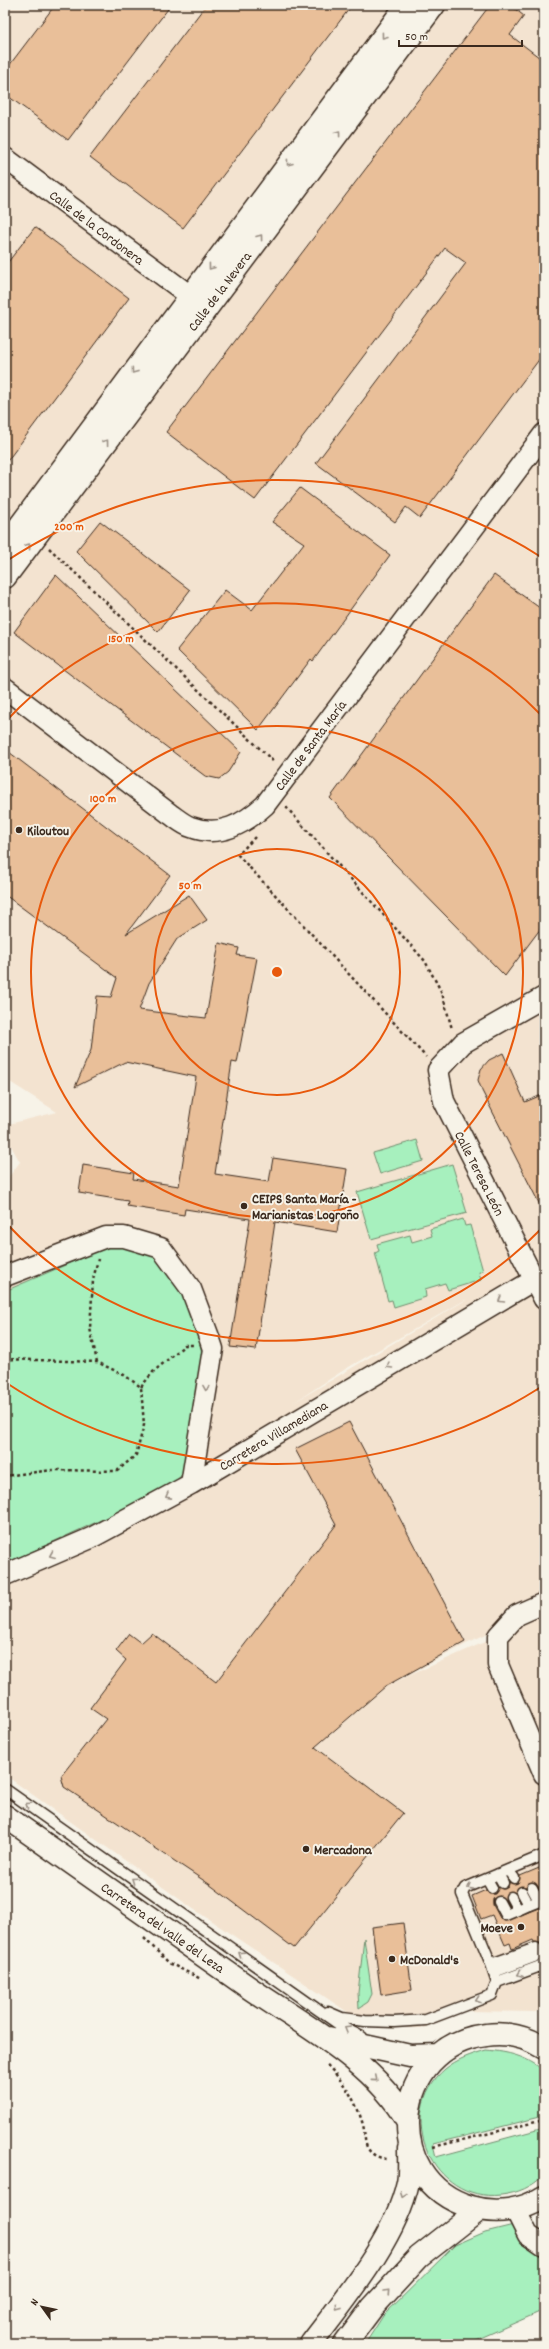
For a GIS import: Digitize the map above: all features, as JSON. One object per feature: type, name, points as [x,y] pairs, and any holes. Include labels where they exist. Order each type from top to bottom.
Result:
[{"type":"main road","name":"Calle de la Nevera","points":[[5,546],[189,295],[407,5]]},
{"type":"main road","name":"Calle de la Nevera","points":[[5,577],[434,5]]},
{"type":"main road","name":"Carretera del valle del Leza","points":[[5,1816],[267,2000],[323,2037],[382,2085],[397,2102],[407,2120]]},
{"type":"main road","points":[[311,2344],[369,2264],[395,2218],[408,2182],[410,2143],[407,2120],[411,2098],[419,2078],[438,2055],[461,2041],[477,2036],[511,2035],[539,2041]]},
{"type":"main road","name":"Carretera del valle del Leza","points":[[323,2037],[410,2056],[438,2055]]},
{"type":"main road","points":[[410,2143],[417,2162],[428,2180],[442,2193],[460,2204],[479,2210],[498,2211],[515,2209],[544,2197]]},
{"type":"main road","points":[[345,2344],[372,2308],[419,2257],[479,2210]]},
{"type":"street","name":"Calle de la Cordonera","points":[[5,158],[189,295]]},
{"type":"street","name":"Calle de Santa María","points":[[5,688],[170,814],[191,827],[210,830],[229,830],[246,822],[265,806],[544,434]]},
{"type":"street","points":[[438,1070],[463,1043],[544,997]]},
{"type":"street","name":"Calle Teresa León","points":[[438,1070],[444,1101],[544,1299]]},
{"type":"street","points":[[5,1276],[106,1237],[124,1237],[161,1248],[191,1289],[213,1349],[191,1484]]},
{"type":"street","name":"Carretera Villamediana","points":[[5,1575],[91,1538],[191,1484],[534,1280]]},
{"type":"street","points":[[544,1603],[517,1615],[498,1636],[498,1664],[544,1774]]},
{"type":"street","points":[[515,2209],[528,2236],[544,2246]]},
{"type":"lane","points":[[5,1789],[317,2007],[344,2028],[394,2053]]},
{"type":"lane","points":[[317,2007],[342,2018],[365,2021],[394,2022],[426,2020],[492,1995],[497,1982],[493,1968],[462,1894],[465,1888],[487,1879],[501,1878],[521,1870],[544,1855]]},
{"type":"lane","points":[[487,1879],[492,1888]]},
{"type":"lane","points":[[499,1902],[506,1915],[541,1900],[532,1888]]},
{"type":"lane","points":[[522,1892],[529,1905]]},
{"type":"lane","points":[[511,1897],[518,1910]]},
{"type":"lane","points":[[493,1968],[538,1951]]},
{"type":"lane","points":[[497,1982],[543,1965]]},
{"type":"path","points":[[36,536],[288,775]]},
{"type":"path","points":[[273,794],[425,962],[442,993],[457,1049]]},
{"type":"path","points":[[281,813],[286,808]]},
{"type":"path","points":[[260,832],[238,855],[438,1070]]},
{"type":"path","points":[[95,1241],[98,1264],[93,1280],[90,1328],[97,1362]]},
{"type":"path","points":[[5,1476],[52,1470],[117,1471],[136,1456],[144,1425],[141,1387],[154,1372],[185,1345],[201,1345],[213,1349]]},
{"type":"path","points":[[5,1359],[97,1362],[124,1375],[141,1387]]},
{"type":"path","points":[[138,1932],[153,1949],[170,1963],[202,1979]]},
{"type":"path","points":[[322,2060],[340,2079],[356,2105],[363,2125],[367,2146],[373,2154],[380,2158],[387,2159]]},
{"type":"path","points":[[433,2147],[544,2120]]},
{"type":"shaded area","points":[[5,5],[544,5],[544,2009],[535,2012],[466,2011],[423,2028],[380,2025],[349,2013],[192,1908],[5,1775],[5,1182],[20,1162],[5,1135],[5,1125],[57,1112],[10,1082],[5,1088]],"holes":[[[466,1300],[293,1403],[347,1368]],[[195,1460],[205,1468],[168,1489]],[[507,1625],[498,1636],[395,1682],[470,1642]]]},
{"type":"green space","points":[[417,1140],[423,1161],[380,1174],[373,1153]]},
{"type":"green space","points":[[452,1164],[467,1213],[371,1239],[357,1192]]},
{"type":"green space","points":[[463,1219],[465,1226],[470,1225],[483,1271],[479,1272],[481,1280],[448,1290],[445,1283],[425,1289],[426,1297],[394,1307],[392,1300],[388,1301],[375,1253],[379,1251],[377,1244],[410,1235],[412,1242],[432,1236],[430,1229]]},
{"type":"green space","points":[[107,1247],[123,1247],[154,1255],[180,1281],[201,1345],[203,1379],[185,1471],[177,1480],[125,1509],[5,1564],[5,1291]]},
{"type":"green space","points":[[364,1938],[372,1994],[368,2002],[359,2008],[358,1993]]},
{"type":"green space","points":[[486,2050],[502,2052],[524,2058],[544,2071],[544,2116],[433,2144],[436,2157],[544,2128],[544,2175],[535,2183],[524,2189],[501,2195],[477,2194],[456,2185],[439,2170],[428,2152],[422,2130],[422,2108],[430,2087],[445,2069],[454,2063]]},
{"type":"green space","points":[[530,2221],[544,2241],[544,2310],[467,2344],[365,2344],[383,2316],[455,2245],[485,2232]]},
{"type":"building","points":[[55,5],[171,5],[68,140],[5,94],[5,71]]},
{"type":"building","points":[[206,5],[352,5],[183,228],[90,157]]},
{"type":"building","points":[[490,5],[510,5],[524,16],[510,35],[544,61],[544,353],[420,518],[406,507],[395,522],[316,463],[466,263],[445,248],[255,500],[166,432]]},
{"type":"building","points":[[35,227],[129,298],[5,464],[5,266]]},
{"type":"building","points":[[300,488],[390,555],[313,661],[311,659],[258,730],[177,650],[225,590],[252,610],[304,543],[272,522]]},
{"type":"building","points":[[100,521],[190,590],[158,632],[76,551]]},
{"type":"building","points":[[56,575],[241,752],[228,772],[219,779],[205,776],[14,632]]},
{"type":"building","points":[[494,575],[544,611],[544,924],[505,976],[330,798]]},
{"type":"building","points":[[5,749],[170,875],[126,934],[189,895],[207,920],[177,939],[149,983],[139,1010],[206,1018],[219,943],[239,948],[237,955],[257,958],[237,1063],[232,1062],[215,1174],[269,1182],[273,1158],[347,1169],[337,1232],[275,1222],[256,1350],[230,1347],[250,1219],[185,1209],[184,1215],[127,1206],[128,1201],[79,1193],[83,1165],[134,1173],[133,1179],[179,1186],[196,1077],[125,1062],[75,1087],[91,1050],[97,996],[111,997],[117,978],[5,895]]},
{"type":"building","points":[[503,1053],[525,1102],[544,1094],[544,1213],[482,1091],[478,1080],[481,1069],[489,1060]]},
{"type":"building","points":[[349,1422],[465,1642],[386,1686],[315,1747],[403,1813],[294,1948],[209,1884],[64,1787],[61,1776],[106,1719],[90,1708],[126,1660],[116,1651],[129,1634],[141,1643],[152,1633],[216,1682],[336,1525],[295,1449]]},
{"type":"building","points":[[544,1866],[544,1892],[542,1892],[537,1885],[532,1882],[526,1887],[519,1887],[516,1893],[508,1892],[505,1900],[500,1896],[493,1899],[493,1905],[500,1918],[505,1921],[544,1906],[544,1951],[540,1943],[534,1942],[533,1940],[512,1949],[510,1943],[505,1945],[492,1915],[481,1919],[472,1896],[486,1890],[489,1894],[495,1894],[498,1887],[503,1889],[508,1887],[509,1882],[518,1883],[520,1876]]},
{"type":"building","name":"McDonald's","points":[[403,1923],[412,1990],[381,1995],[372,1927]]},
{"type":"place","name":"Kiloutou","points":[[19,830]]},
{"type":"place","name":"CEIPS Santa María - Marianistas Logroño","points":[[244,1206]]},
{"type":"place","name":"Mercadona","points":[[306,1849]]},
{"type":"place","name":"Moeve","points":[[521,1927]]},
{"type":"place","name":"McDonald's","points":[[392,1959]]}]
